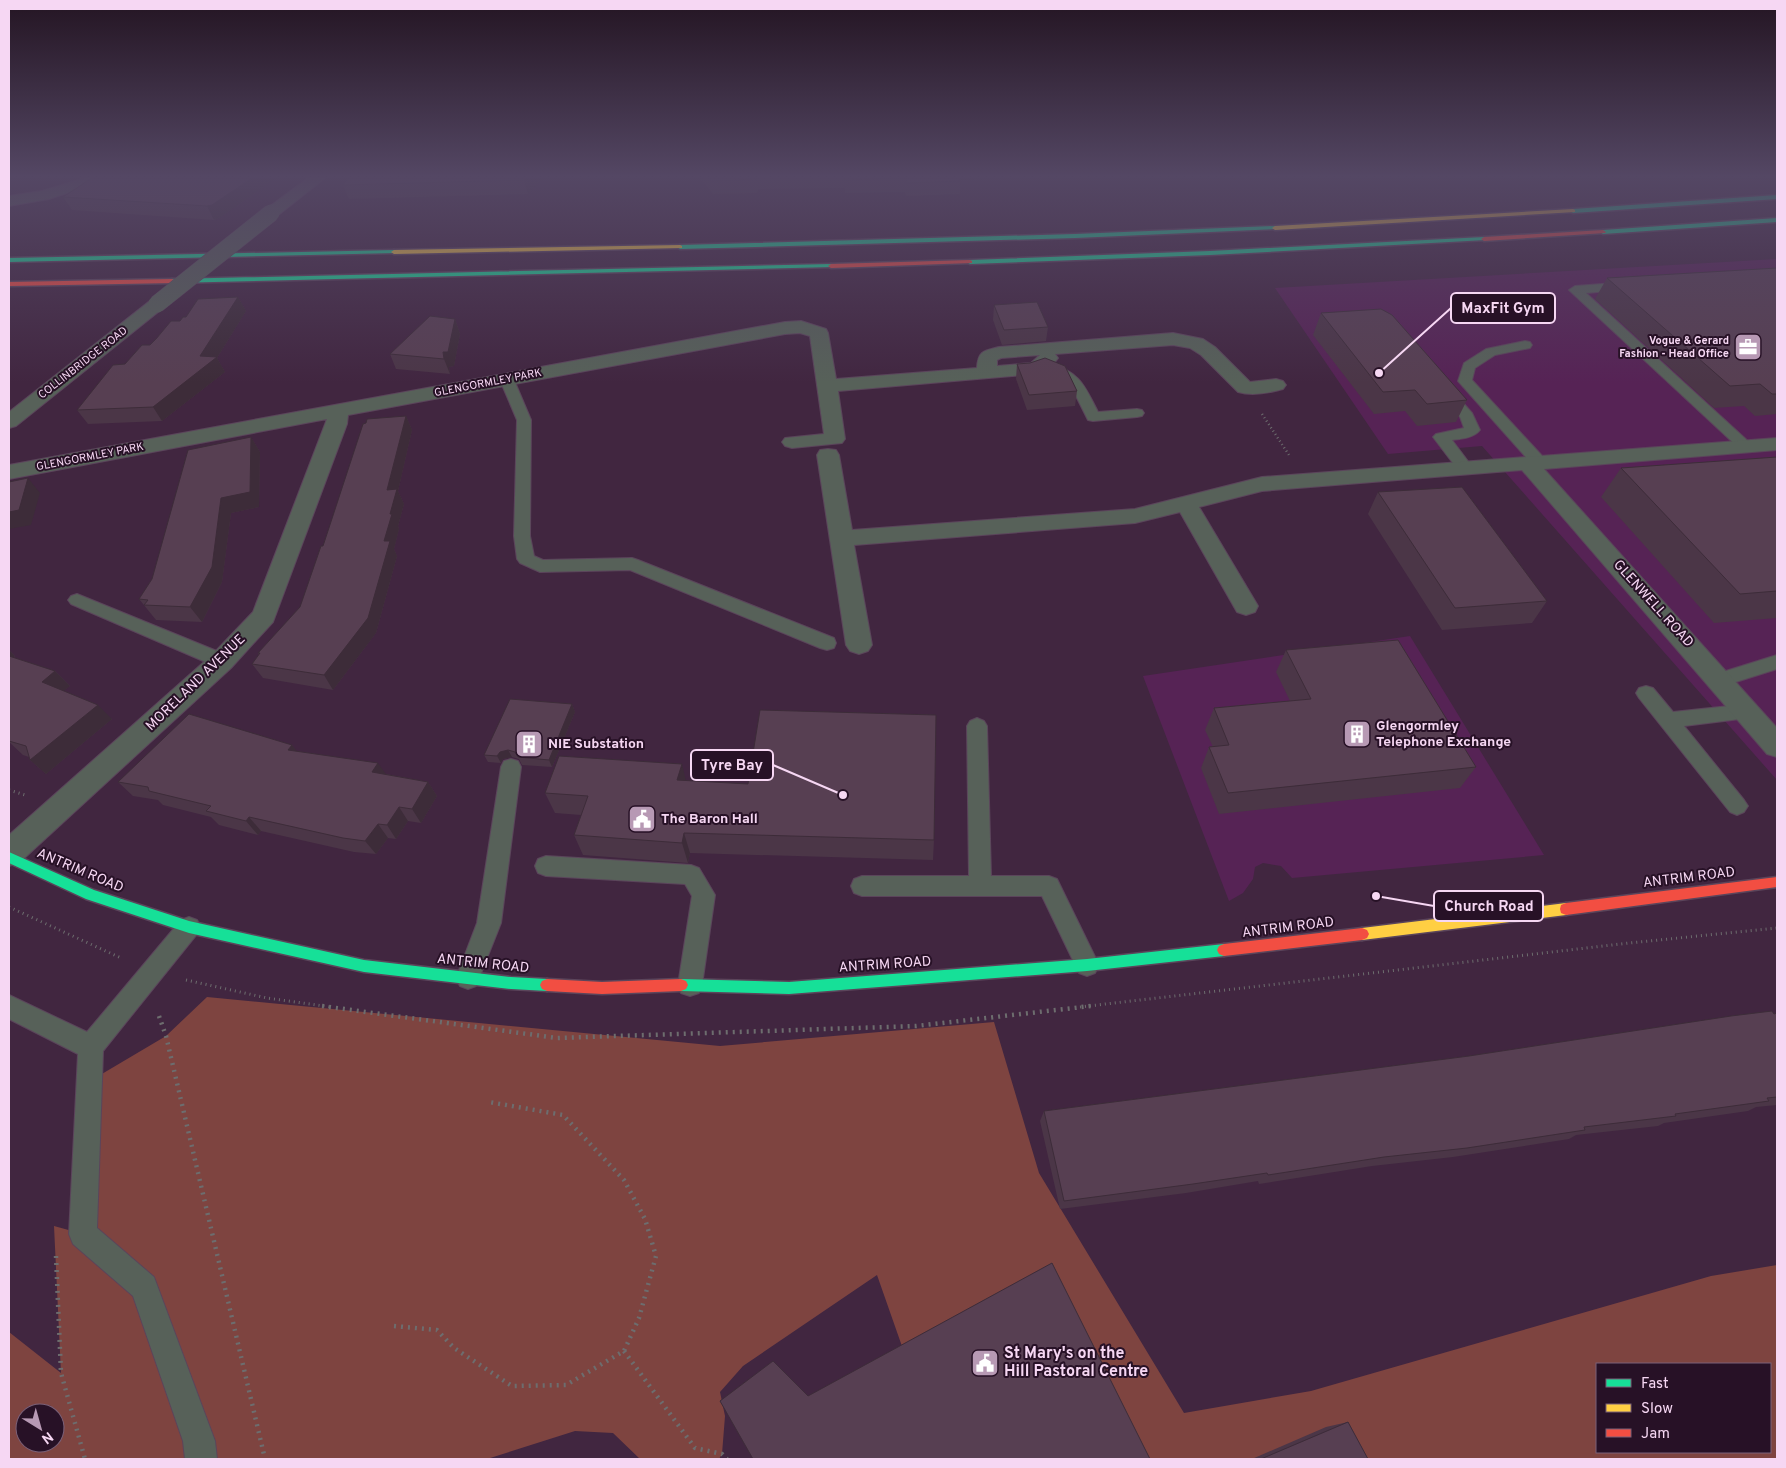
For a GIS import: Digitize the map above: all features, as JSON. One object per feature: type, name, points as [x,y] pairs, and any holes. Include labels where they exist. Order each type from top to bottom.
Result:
[{"type":"main road","points":[[9,260],[605,247]]},
{"type":"main road","points":[[9,284],[647,270],[1120,256],[1335,247]]},
{"type":"main road","name":"ANTRIM ROAD","points":[[9,855],[91,895],[189,927],[364,966],[511,983],[602,988],[690,985],[789,988],[1087,965],[1294,943],[1777,882]]},
{"type":"street","name":"COLLINBRIDGE ROAD","points":[[9,422],[229,247]]},
{"type":"street","name":"GLENGORMLEY PARK","points":[[9,472],[785,328],[801,327],[819,333],[835,439],[792,442]]},
{"type":"street","points":[[827,386],[1025,370],[1045,357],[1145,340],[1173,340],[1196,343],[1208,351],[1245,388],[1276,385]]},
{"type":"street","name":"MORELAND AVENUE","points":[[9,855],[222,661],[264,616],[337,424],[338,411]]},
{"type":"street","points":[[842,538],[1135,516],[1262,484],[1777,444]]},
{"type":"street","points":[[828,455],[859,645]]},
{"type":"street","name":"GLENWELL ROAD","points":[[1533,463],[1777,746]]},
{"type":"street","points":[[1186,504],[1246,606]]},
{"type":"lane","points":[[1644,285],[1575,290],[1745,446]]},
{"type":"lane","points":[[1525,345],[1490,352],[1469,366],[1465,381],[1533,463]]},
{"type":"lane","points":[[1045,357],[1078,384],[1093,417],[1137,413]]},
{"type":"lane","points":[[1434,379],[1467,416],[1472,430],[1460,435],[1441,437],[1465,468]]},
{"type":"lane","points":[[506,380],[524,420],[522,536],[526,559],[540,566],[632,564],[827,643]]},
{"type":"lane","points":[[77,600],[222,661]]},
{"type":"lane","points":[[1720,680],[1777,662]]},
{"type":"lane","points":[[1646,693],[1737,806]]},
{"type":"lane","points":[[1668,720],[1748,711]]},
{"type":"lane","points":[[977,726],[980,886]]},
{"type":"lane","points":[[468,978],[489,923],[511,767]]},
{"type":"lane","points":[[546,866],[691,875],[704,895],[690,985]]},
{"type":"lane","points":[[862,886],[1049,886],[1087,965]]},
{"type":"lane","points":[[189,927],[91,1047],[83,1234],[144,1287],[199,1441],[201,1459]]},
{"type":"lane","points":[[9,1007],[91,1047]]},
{"type":"path","points":[[1245,388],[1306,480]]},
{"type":"path","points":[[9,790],[31,797]]},
{"type":"path","points":[[9,907],[147,978],[164,1029],[265,1459]]},
{"type":"path","points":[[394,1326],[437,1330],[454,1348],[512,1386],[566,1385],[624,1351],[639,1318],[656,1256],[645,1219],[624,1180],[563,1115],[489,1102]]},
{"type":"path","points":[[55,1246],[61,1373],[85,1459]]},
{"type":"path","points":[[624,1351],[695,1448],[722,1454],[727,1459]]},
{"type":"shaded area","points":[[1777,259],[1777,780],[1482,446],[1388,454],[1275,288]]},
{"type":"shaded area","name":"Glengormley Telephone Exchange","points":[[1410,636],[1544,855],[1292,878],[1281,866],[1263,863],[1255,867],[1253,879],[1243,893],[1229,901],[1143,676]]},
{"type":"shaded area","points":[[207,997],[720,1046],[994,1022],[1039,1173],[1184,1413],[1311,1391],[1711,1276],[1777,1265],[1777,1459],[1136,1459],[904,1352],[877,1275],[743,1366],[720,1392],[725,1416],[722,1454],[719,1459],[640,1459],[613,1433],[575,1431],[487,1459],[9,1459],[9,1332],[61,1373],[54,1226],[83,1234],[90,1081],[166,1036]]},
{"type":"building","points":[[1777,268],[1777,394],[1772,394],[1760,384],[1730,386],[1607,278]]},
{"type":"building","points":[[238,297],[200,356],[217,357],[153,407],[77,410],[113,365],[125,364],[142,345],[150,345],[171,321],[180,321],[183,317],[186,317],[198,299]]},
{"type":"building","points":[[1037,302],[1048,327],[1004,330],[994,305]]},
{"type":"building","points":[[1381,309],[1392,315],[1467,400],[1427,404],[1415,390],[1383,392],[1321,313]]},
{"type":"building","points":[[430,316],[455,319],[448,352],[443,352],[444,359],[390,354]]},
{"type":"building","points":[[1045,358],[1065,366],[1077,391],[1029,395],[1017,364],[1030,363]]},
{"type":"building","points":[[406,416],[387,490],[397,489],[384,541],[390,541],[368,618],[324,675],[252,664],[260,653],[258,653],[300,607],[321,546],[323,546],[363,424],[366,423],[367,419]]},
{"type":"building","points":[[251,437],[250,492],[221,498],[212,567],[190,607],[144,605],[148,600],[139,599],[152,579],[188,450]]},
{"type":"building","points":[[1777,457],[1777,591],[1740,594],[1621,468]]},
{"type":"building","points":[[28,478],[19,510],[9,512],[9,482]]},
{"type":"building","points":[[1462,487],[1547,601],[1455,608],[1378,492]]},
{"type":"building","name":"Glengormley Telephone Exchange","points":[[1398,640],[1476,767],[1228,793],[1209,747],[1229,745],[1214,708],[1311,699],[1286,650]]},
{"type":"building","points":[[9,656],[55,671],[42,682],[98,705],[30,760],[26,746],[9,741]]},
{"type":"building","name":"NIE Substation","points":[[510,699],[572,704],[549,760],[518,757],[515,752],[508,750],[500,752],[497,756],[484,755]]},
{"type":"building","points":[[760,710],[936,715],[934,840],[684,833],[682,843],[574,835],[588,796],[545,793],[559,756],[682,764],[677,780],[748,784]]},
{"type":"building","points":[[189,714],[292,745],[288,750],[378,763],[372,772],[428,782],[412,809],[399,807],[387,825],[378,824],[365,841],[343,838],[249,817],[246,821],[206,811],[211,806],[149,791],[148,787],[118,782]]},
{"type":"building","points":[[1772,1011],[1774,1014],[1777,1013],[1777,1097],[1767,1098],[1769,1101],[1675,1114],[1676,1116],[1584,1127],[1585,1130],[1467,1148],[1384,1157],[1268,1175],[1267,1173],[1064,1201],[1044,1111],[1469,1056]]},
{"type":"building","name":"St Mary's on the Hill Pastoral Centre","points":[[1052,1263],[1150,1459],[753,1459],[720,1401],[773,1361],[808,1396]]},
{"type":"building","points":[[1348,1422],[1368,1459],[1261,1459]]},
{"type":"traffic: fast","points":[[680,247],[698,247]]},
{"type":"traffic: fast","points":[[970,262],[1337,247]]},
{"type":"traffic: fast","points":[[9,260],[394,252]]},
{"type":"traffic: fast","points":[[172,281],[831,266]]},
{"type":"traffic: fast","points":[[9,857],[91,895],[189,927],[364,966],[511,983],[547,985]]},
{"type":"traffic: fast","points":[[681,985],[789,988],[1087,965],[1224,950]]},
{"type":"traffic: slow","points":[[394,252],[680,247]]},
{"type":"traffic: slow","points":[[1362,934],[1566,909]]},
{"type":"traffic: jam","points":[[831,266],[970,262]]},
{"type":"traffic: jam","points":[[9,284],[172,281]]},
{"type":"traffic: jam","points":[[1566,909],[1777,882]]},
{"type":"traffic: jam","points":[[1224,950],[1362,934]]},
{"type":"traffic: jam","points":[[547,985],[602,988],[681,985]]},
{"type":"place","name":"Vogue & Gerard Fashion - Head Office","points":[[1748,347]]},
{"type":"place","name":"MaxFit Gym","points":[[1379,373]]},
{"type":"place","name":"Glengormley Telephone Exchange","points":[[1357,734]]},
{"type":"place","name":"NIE Substation","points":[[529,744]]},
{"type":"place","name":"Tyre Bay","points":[[843,795]]},
{"type":"place","name":"The Baron Hall","points":[[642,819]]},
{"type":"place","name":"Church Road","points":[[1376,896]]},
{"type":"place","name":"St Mary's on the Hill Pastoral Centre","points":[[985,1363]]}]
